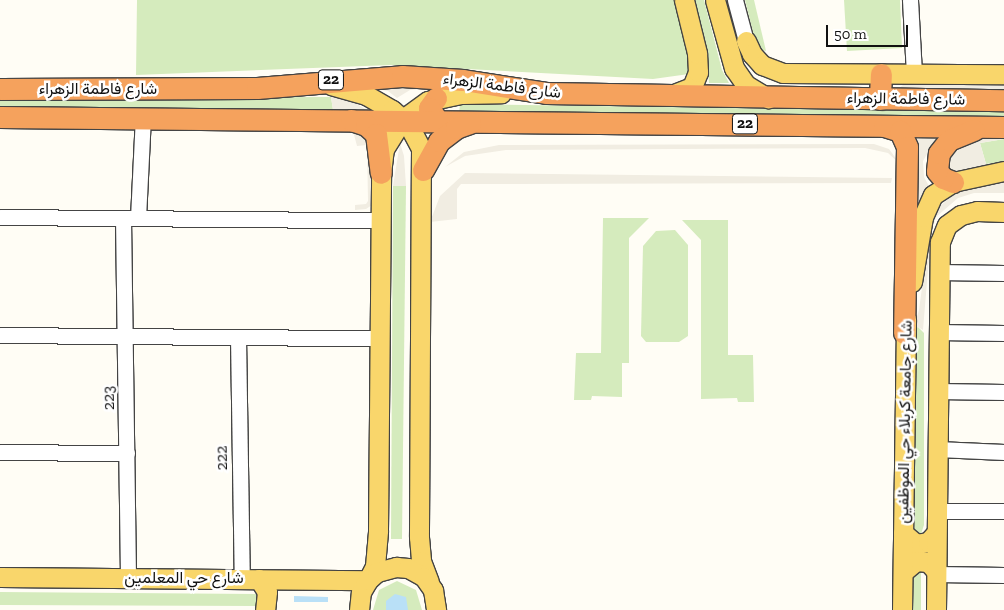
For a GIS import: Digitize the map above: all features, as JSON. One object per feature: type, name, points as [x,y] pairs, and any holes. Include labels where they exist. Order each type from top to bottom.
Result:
[{"type":"highway","points":[[880,99],[881,74]]},
{"type":"highway","name":"شارع فاطمة الزهراء","points":[[0,89],[257,88],[361,77],[420,76],[464,80],[546,93],[660,97],[1004,100]]},
{"type":"highway","points":[[436,98],[429,108],[437,120]]},
{"type":"highway","name":"شارع فاطمة الزهراء","points":[[0,117],[403,119],[996,127]]},
{"type":"highway","points":[[344,119],[361,122],[374,132],[380,146],[381,173]]},
{"type":"highway","points":[[423,170],[432,150],[443,137],[464,125],[487,121]]},
{"type":"highway","points":[[879,125],[900,132],[907,147],[904,333]]},
{"type":"highway","points":[[953,182],[943,178],[937,171],[940,150],[952,139],[996,127]]},
{"type":"main road","points":[[660,97],[692,87],[698,72],[697,53],[684,0]]},
{"type":"main road","points":[[714,0],[728,53],[743,81],[769,98]]},
{"type":"main road","points":[[746,41],[756,60],[775,72],[1004,74]]},
{"type":"main road","points":[[307,83],[352,90],[379,102],[403,119],[420,146],[423,170],[419,538],[420,561],[435,594],[436,610]]},
{"type":"main road","points":[[359,610],[361,592],[375,566],[378,530],[381,173],[389,139],[403,119],[420,106],[436,98],[477,92],[546,93]]},
{"type":"main road","points":[[389,139],[404,132],[413,135],[420,146]]},
{"type":"main road","name":"شارع جامعة كربلاء حي الموظفين","points":[[902,610],[904,333],[923,217],[933,195],[953,182],[1004,171]]},
{"type":"main road","name":"شارع جامعة كربلاء حي الموظفين","points":[[936,610],[937,332],[940,242],[944,229],[957,218],[977,212],[1004,212]]},
{"type":"main road","points":[[902,533],[916,544],[928,542],[936,533]]},
{"type":"main road","points":[[903,572],[910,563],[922,560],[936,572]]},
{"type":"main road","points":[[368,580],[383,569],[402,567],[414,570],[429,582]]},
{"type":"main road","name":"شارع حي المعلمين","points":[[0,577],[368,580]]},
{"type":"main road","points":[[250,579],[268,592],[265,610]]},
{"type":"street","points":[[735,0],[746,41]]},
{"type":"street","points":[[910,0],[914,73]]},
{"type":"street","name":"223","points":[[128,578],[128,453],[125,336],[131,218],[143,117]]},
{"type":"street","points":[[0,217],[381,220]]},
{"type":"street","points":[[938,272],[1004,273]]},
{"type":"street","points":[[937,332],[1004,333]]},
{"type":"street","points":[[0,335],[381,338]]},
{"type":"street","name":"222","points":[[238,337],[250,579]]},
{"type":"street","points":[[937,390],[1004,392]]},
{"type":"street","points":[[937,449],[1004,452]]},
{"type":"street","points":[[0,452],[128,453]]},
{"type":"street","points":[[936,510],[1004,511]]},
{"type":"street","points":[[936,572],[1004,575]]},
{"type":"green space","points":[[137,0],[680,0],[691,45],[689,74],[653,79],[391,65],[136,75]]},
{"type":"green space","points":[[694,0],[704,0],[722,70],[729,83],[709,83],[707,50]]},
{"type":"green space","points":[[745,0],[754,0],[766,51],[757,49]]},
{"type":"green space","points":[[844,0],[900,0],[902,48],[847,51]]},
{"type":"green space","points":[[331,97],[333,110],[0,110],[0,98]]},
{"type":"green space","points":[[460,104],[1004,112],[1004,119],[459,114]]},
{"type":"green space","points":[[1004,139],[1004,162],[986,164],[980,143]]},
{"type":"green space","points":[[393,186],[406,186],[402,539],[391,539]]},
{"type":"green space","points":[[603,218],[649,218],[629,238],[629,363],[622,363],[622,397],[592,396],[591,400],[574,400],[576,353],[601,353]]},
{"type":"green space","points":[[682,220],[728,220],[728,355],[753,355],[754,402],[738,402],[737,398],[701,399],[701,240]]},
{"type":"green space","points":[[675,230],[688,245],[688,336],[679,342],[646,342],[641,336],[643,246],[656,231]]},
{"type":"green space","points":[[918,327],[924,333],[924,525],[921,534],[912,534],[915,328]]},
{"type":"green space","points":[[921,564],[921,610],[910,610],[910,566]]},
{"type":"green space","points":[[397,581],[416,590],[422,610],[373,610],[379,590]]},
{"type":"green space","points":[[0,592],[256,594],[257,606],[0,605]]},
{"type":"shaded area","points":[[903,85],[1004,85],[1004,93],[898,89]]},
{"type":"shaded area","points":[[360,86],[441,87],[410,90],[397,98],[388,91]]},
{"type":"shaded area","points":[[331,97],[352,101],[370,112],[333,110]]},
{"type":"shaded area","points":[[361,129],[372,143],[372,205],[366,209],[355,210],[355,205],[366,204],[368,201],[367,145],[357,146],[353,131]]},
{"type":"shaded area","points":[[909,134],[938,135],[923,161],[924,177],[930,188],[917,219]]},
{"type":"shaded area","points":[[1004,135],[1004,139],[980,143],[986,164],[1004,162],[965,173],[947,171],[949,157],[955,152],[979,139]]},
{"type":"shaded area","points":[[400,143],[404,156],[406,186],[393,186]]},
{"type":"shaded area","points":[[874,144],[889,149],[900,164],[888,153],[865,148],[506,150],[465,156],[445,167],[464,152],[499,145]]},
{"type":"shaded area","points":[[465,173],[892,178],[891,183],[461,184],[457,189],[457,219],[430,222],[440,196]]},
{"type":"shaded area","points":[[1004,180],[1004,193],[974,193],[958,198],[936,217],[931,234],[923,330],[918,327],[913,330],[919,310],[932,213],[960,189]]},
{"type":"water","points":[[395,594],[406,597],[408,610],[386,610],[386,601]]},
{"type":"water","points":[[294,596],[328,597],[328,602],[294,602]]}]
